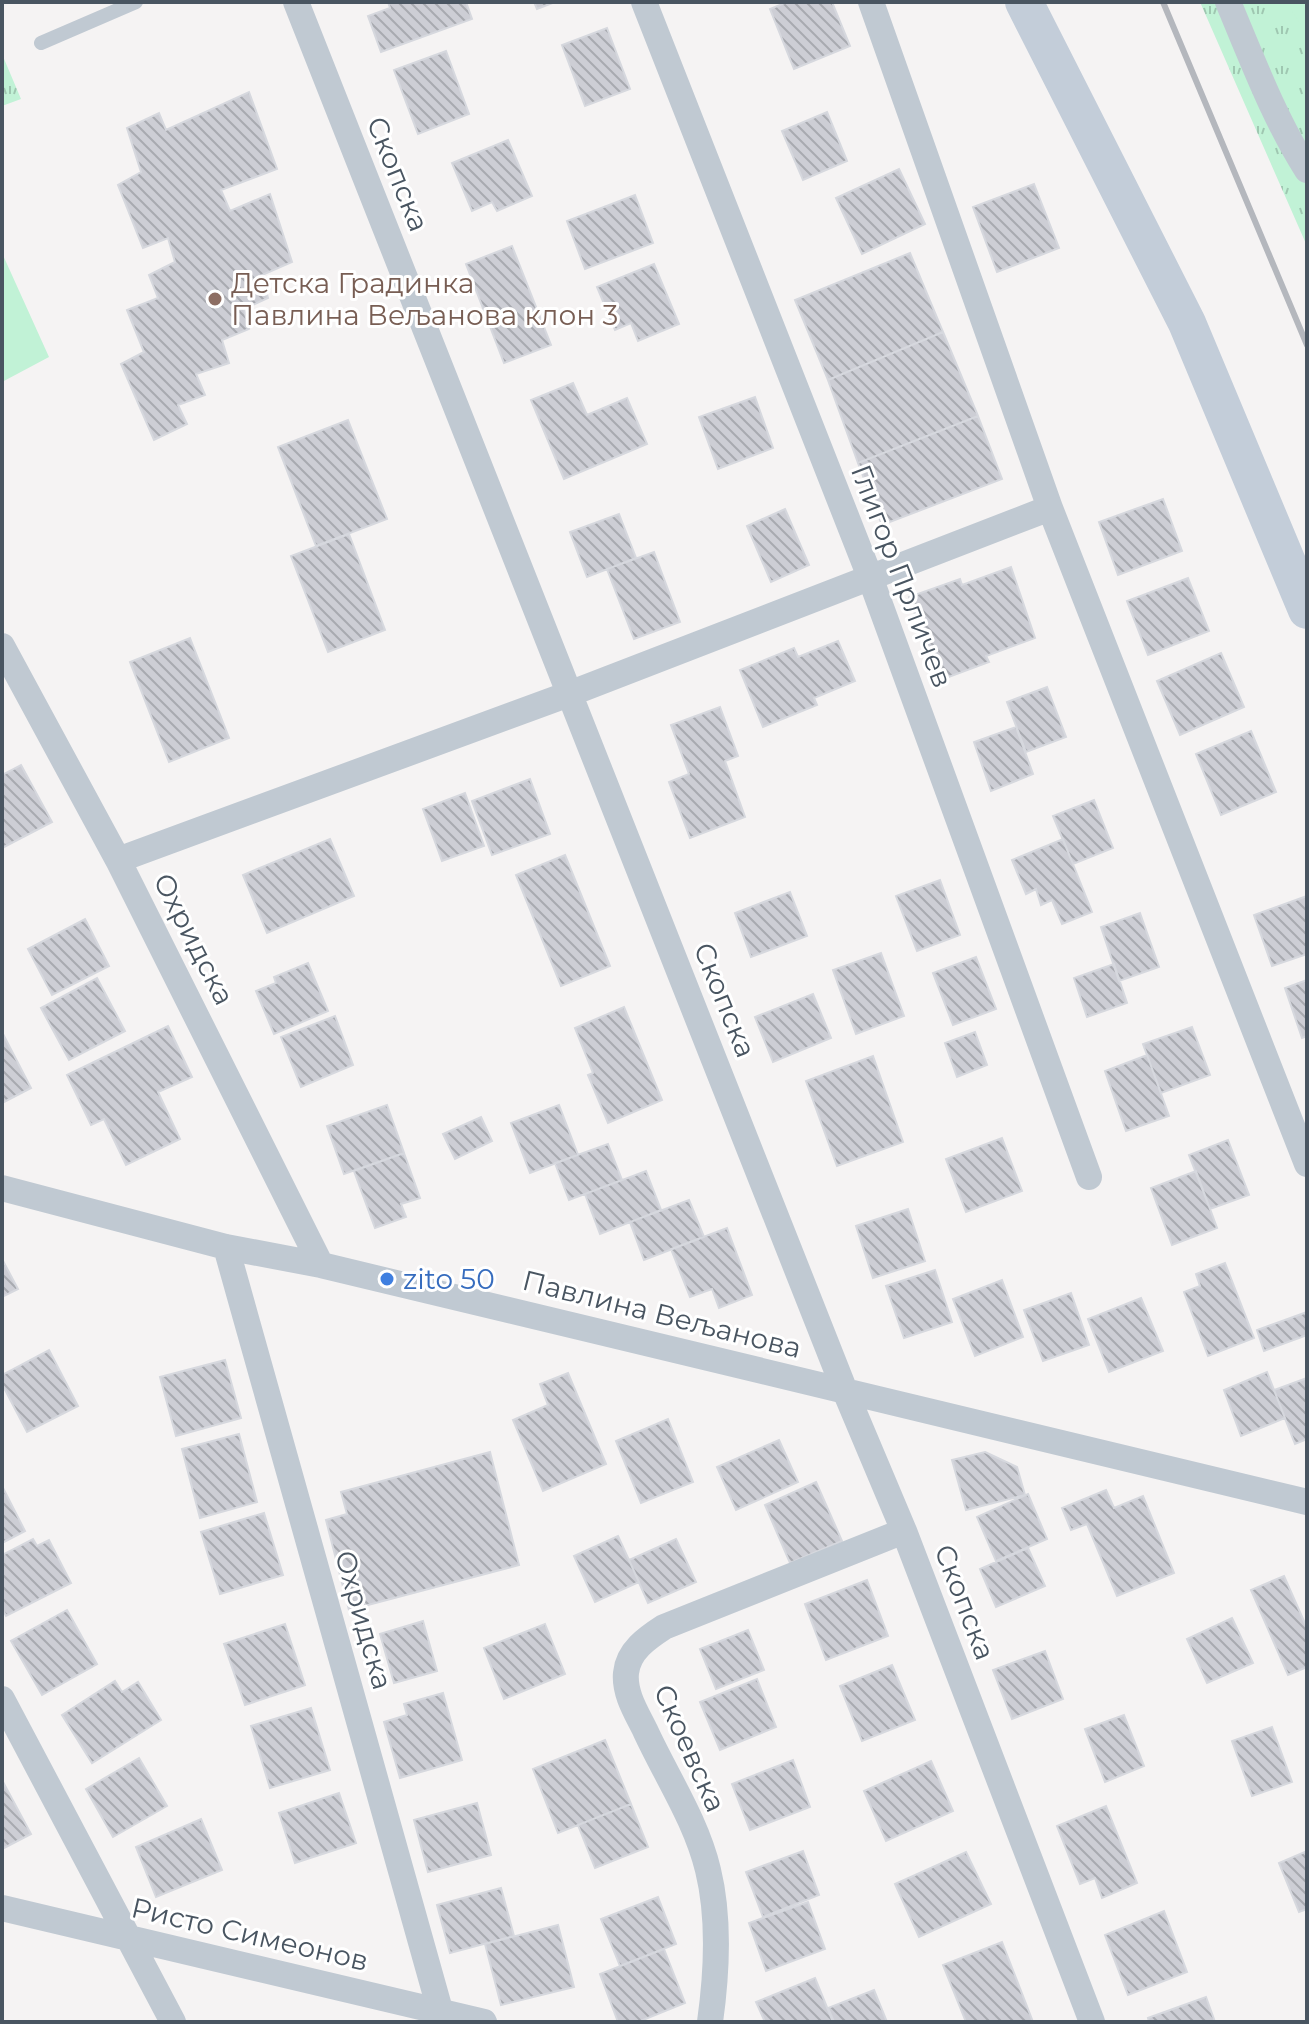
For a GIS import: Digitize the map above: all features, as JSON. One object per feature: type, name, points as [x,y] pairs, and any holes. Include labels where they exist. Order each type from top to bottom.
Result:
[{"type":"street","name":"Скопска","points":[[296,2],[845,1391],[904,1531],[1092,2022]]},
{"type":"street","name":"Глигор Прличев","points":[[644,2],[870,577],[1089,1177]]},
{"type":"street","points":[[871,2],[1050,508],[1307,1164]]},
{"type":"street","points":[[1024,2],[1187,323],[1307,610]]},
{"type":"street","points":[[1228,2],[1269,96],[1307,170]]},
{"type":"street","points":[[118,860],[569,694],[1050,508]]},
{"type":"street","name":"Охридска","points":[[2,646],[118,860],[321,1265]]},
{"type":"street","name":"Павлина Вељанова","points":[[2,1188],[226,1247],[321,1265],[1307,1502]]},
{"type":"street","name":"Охридска","points":[[226,1247],[440,2010]]},
{"type":"street","name":"Скоевска","points":[[710,2022],[716,1952],[708,1869],[686,1812],[628,1694],[626,1671],[645,1639],[664,1627],[904,1531]]},
{"type":"street","points":[[2,1699],[173,2022]]},
{"type":"street","name":"Ристо Симеонов","points":[[2,1908],[484,2022]]},
{"type":"lane","points":[[41,43],[136,2]]},
{"type":"green space","points":[[1200,2],[1307,2],[1307,246]]},
{"type":"green space","points":[[1286,2],[1307,2],[1307,34]]},
{"type":"green space","points":[[2,54],[21,99],[2,106]]},
{"type":"green space","points":[[2,253],[49,357],[2,382]]},
{"type":"building","points":[[388,2],[466,2],[472,19],[381,52],[368,16],[390,8]]},
{"type":"building","points":[[534,2],[555,2],[537,9]]},
{"type":"building","points":[[787,2],[832,2],[850,46],[794,69],[770,9]]},
{"type":"building","points":[[607,28],[630,89],[585,106],[562,45]]},
{"type":"building","points":[[446,51],[469,114],[418,134],[394,70]]},
{"type":"building","points":[[249,92],[277,169],[221,190],[230,211],[270,194],[292,262],[262,275],[268,298],[244,309],[249,329],[222,340],[229,363],[196,374],[205,395],[178,405],[187,424],[154,440],[121,364],[144,352],[127,310],[158,298],[149,275],[175,262],[168,238],[143,248],[118,185],[141,172],[127,128],[159,113],[166,130]]},
{"type":"building","points":[[827,112],[847,161],[803,180],[782,131]]},
{"type":"building","points":[[508,140],[532,196],[497,211],[492,202],[472,211],[452,163]]},
{"type":"building","points":[[899,169],[925,224],[862,254],[836,198]]},
{"type":"building","points":[[1034,184],[1059,248],[997,272],[973,207]]},
{"type":"building","points":[[635,195],[653,243],[585,269],[567,221]]},
{"type":"building","points":[[512,246],[551,345],[504,363],[466,264]]},
{"type":"building","points":[[910,253],[943,332],[828,380],[795,300]]},
{"type":"building","points":[[654,264],[679,324],[638,341],[631,323],[615,330],[597,287]]},
{"type":"building","points":[[943,332],[978,416],[858,463],[828,380]]},
{"type":"building","points":[[573,383],[587,415],[627,398],[647,444],[564,479],[531,400]]},
{"type":"building","points":[[755,397],[773,448],[718,469],[699,417]]},
{"type":"building","points":[[978,416],[1002,479],[882,525],[858,463]]},
{"type":"building","points":[[348,420],[387,519],[316,546],[278,447]]},
{"type":"building","points":[[1163,499],[1182,551],[1118,575],[1099,522]]},
{"type":"building","points":[[785,509],[809,565],[771,582],[747,526]]},
{"type":"building","points":[[619,514],[636,558],[587,577],[570,532]]},
{"type":"building","points":[[349,534],[385,630],[328,652],[291,556]]},
{"type":"building","points":[[654,552],[680,622],[634,639],[607,569]]},
{"type":"building","points":[[1011,567],[1035,638],[986,656],[989,662],[938,681],[909,597],[960,579],[962,585]]},
{"type":"building","points":[[1188,578],[1209,631],[1148,655],[1127,601]]},
{"type":"building","points":[[190,638],[229,738],[169,762],[130,662]]},
{"type":"building","points":[[838,641],[855,681],[814,698],[817,705],[763,727],[740,670],[794,648],[798,657]]},
{"type":"building","points":[[1221,653],[1244,707],[1180,735],[1157,681]]},
{"type":"building","points":[[1047,687],[1066,737],[1026,752],[1007,702]]},
{"type":"building","points":[[720,707],[738,756],[725,761],[745,817],[690,838],[669,782],[689,774],[671,725]]},
{"type":"building","points":[[1016,727],[1033,774],[991,791],[974,742]]},
{"type":"building","points":[[1251,731],[1276,792],[1221,815],[1196,754]]},
{"type":"building","points":[[21,765],[52,822],[2,848],[2,775]]},
{"type":"building","points":[[530,779],[550,834],[492,855],[472,801]]},
{"type":"building","points":[[465,793],[484,846],[442,861],[423,809]]},
{"type":"building","points":[[1094,800],[1113,848],[1073,864],[1053,816]]},
{"type":"building","points":[[330,839],[354,896],[267,933],[243,875]]},
{"type":"building","points":[[1063,839],[1092,912],[1062,924],[1052,900],[1041,905],[1036,889],[1026,894],[1012,860]]},
{"type":"building","points":[[565,855],[610,966],[561,986],[516,875]]},
{"type":"building","points":[[940,880],[960,935],[917,951],[896,896]]},
{"type":"building","points":[[790,892],[807,936],[751,957],[735,913]]},
{"type":"building","points":[[1307,896],[1307,954],[1272,966],[1254,915]]},
{"type":"building","points":[[1140,913],[1159,967],[1119,981],[1101,927]]},
{"type":"building","points":[[85,919],[109,966],[52,995],[28,949]]},
{"type":"building","points":[[881,953],[904,1016],[856,1034],[833,970]]},
{"type":"building","points":[[976,957],[996,1009],[953,1025],[933,973]]},
{"type":"building","points":[[308,963],[328,1011],[274,1034],[256,991],[276,983],[274,977]]},
{"type":"building","points":[[1114,964],[1127,1003],[1087,1017],[1074,978]]},
{"type":"building","points":[[97,978],[125,1031],[69,1060],[41,1008]]},
{"type":"building","points":[[1307,980],[1307,1036],[1302,1038],[1285,988]]},
{"type":"building","points":[[813,994],[831,1038],[773,1062],[755,1017]]},
{"type":"building","points":[[624,1007],[662,1100],[608,1123],[588,1075],[593,1073],[575,1028]]},
{"type":"building","points":[[335,1016],[353,1065],[301,1087],[281,1037]]},
{"type":"building","points":[[168,1026],[192,1077],[158,1092],[180,1139],[126,1165],[104,1119],[91,1125],[67,1075]]},
{"type":"building","points":[[1192,1027],[1210,1075],[1161,1093],[1143,1044]]},
{"type":"building","points":[[2,1032],[31,1088],[2,1103]]},
{"type":"building","points":[[975,1032],[987,1065],[957,1077],[945,1043]]},
{"type":"building","points":[[1147,1055],[1169,1116],[1126,1131],[1105,1071]]},
{"type":"building","points":[[873,1056],[903,1142],[837,1166],[806,1081]]},
{"type":"building","points":[[387,1105],[404,1153],[344,1174],[327,1126]]},
{"type":"building","points":[[559,1105],[578,1155],[530,1173],[511,1123]]},
{"type":"building","points":[[481,1117],[492,1141],[455,1159],[443,1134]]},
{"type":"building","points":[[1002,1138],[1022,1191],[966,1212],[946,1159]]},
{"type":"building","points":[[1228,1140],[1249,1195],[1210,1209],[1189,1155]]},
{"type":"building","points":[[608,1144],[622,1180],[569,1200],[555,1163]]},
{"type":"building","points":[[404,1153],[420,1198],[401,1204],[406,1217],[375,1228],[354,1171]]},
{"type":"building","points":[[646,1171],[661,1210],[600,1234],[585,1194]]},
{"type":"building","points":[[1196,1171],[1217,1228],[1172,1245],[1151,1188]]},
{"type":"building","points":[[689,1200],[704,1237],[644,1260],[630,1222]]},
{"type":"building","points":[[908,1209],[925,1261],[873,1278],[856,1226]]},
{"type":"building","points":[[727,1228],[752,1295],[719,1308],[712,1289],[690,1297],[671,1249]]},
{"type":"building","points":[[2,1259],[18,1289],[2,1297]]},
{"type":"building","points":[[1225,1263],[1254,1338],[1208,1356],[1184,1292],[1200,1286],[1196,1274]]},
{"type":"building","points":[[935,1270],[952,1322],[904,1338],[886,1286]]},
{"type":"building","points":[[1002,1280],[1023,1337],[975,1356],[953,1299]]},
{"type":"building","points":[[1071,1293],[1089,1345],[1043,1361],[1024,1310]]},
{"type":"building","points":[[1141,1298],[1163,1351],[1109,1372],[1088,1319]]},
{"type":"building","points":[[1307,1312],[1307,1335],[1264,1351],[1257,1330]]},
{"type":"building","points":[[49,1350],[78,1406],[27,1432],[2,1384],[2,1375]]},
{"type":"building","points":[[225,1360],[241,1418],[176,1436],[160,1377]]},
{"type":"building","points":[[1267,1372],[1285,1418],[1241,1436],[1224,1390]]},
{"type":"building","points":[[568,1373],[606,1464],[543,1491],[513,1420],[548,1405],[540,1384]]},
{"type":"building","points":[[1307,1378],[1307,1439],[1295,1444],[1274,1390]]},
{"type":"building","points":[[668,1419],[693,1482],[641,1503],[616,1441]]},
{"type":"building","points":[[239,1434],[257,1502],[200,1518],[182,1449]]},
{"type":"building","points":[[779,1440],[798,1482],[736,1510],[717,1467]]},
{"type":"building","points":[[490,1452],[519,1565],[349,1610],[326,1520],[347,1514],[341,1492]]},
{"type":"building","points":[[985,1452],[1017,1467],[1025,1495],[966,1510],[952,1460]]},
{"type":"building","points":[[816,1482],[842,1541],[790,1563],[765,1505]]},
{"type":"building","points":[[2,1486],[25,1531],[2,1543]]},
{"type":"building","points":[[1106,1490],[1114,1508],[1143,1496],[1174,1573],[1117,1596],[1087,1524],[1071,1530],[1062,1508]]},
{"type":"building","points":[[1028,1494],[1047,1539],[996,1561],[977,1517]]},
{"type":"building","points":[[264,1513],[283,1575],[220,1594],[201,1532]]},
{"type":"building","points":[[618,1536],[639,1582],[595,1602],[574,1556]]},
{"type":"building","points":[[33,1539],[37,1546],[49,1540],[71,1583],[6,1616],[2,1608],[2,1555]]},
{"type":"building","points":[[676,1539],[696,1582],[648,1603],[629,1560]]},
{"type":"building","points":[[1028,1548],[1045,1586],[996,1607],[980,1569]]},
{"type":"building","points":[[1284,1576],[1307,1628],[1307,1667],[1288,1675],[1251,1590]]},
{"type":"building","points":[[867,1580],[888,1636],[826,1660],[805,1604]]},
{"type":"building","points":[[67,1610],[97,1664],[42,1695],[11,1641]]},
{"type":"building","points":[[1232,1618],[1253,1663],[1207,1683],[1187,1639]]},
{"type":"building","points":[[423,1621],[437,1671],[394,1683],[380,1634]]},
{"type":"building","points":[[285,1624],[305,1685],[245,1705],[224,1644]]},
{"type":"building","points":[[545,1624],[565,1674],[504,1699],[484,1648]]},
{"type":"building","points":[[748,1630],[764,1670],[716,1689],[700,1649]]},
{"type":"building","points":[[1045,1651],[1063,1699],[1012,1719],[993,1670]]},
{"type":"building","points":[[892,1665],[915,1720],[862,1741],[840,1686]]},
{"type":"building","points":[[757,1679],[776,1727],[720,1750],[700,1702]]},
{"type":"building","points":[[115,1681],[122,1692],[138,1682],[161,1720],[92,1763],[62,1715]]},
{"type":"building","points":[[443,1693],[462,1760],[400,1778],[384,1722],[407,1715],[404,1704]]},
{"type":"building","points":[[311,1708],[330,1770],[270,1788],[251,1726]]},
{"type":"building","points":[[1124,1715],[1144,1766],[1105,1782],[1085,1729]]},
{"type":"building","points":[[1272,1727],[1292,1782],[1252,1796],[1232,1741]]},
{"type":"building","points":[[605,1740],[631,1804],[558,1833],[533,1769]]},
{"type":"building","points":[[139,1758],[167,1806],[113,1837],[86,1789]]},
{"type":"building","points":[[793,1760],[810,1807],[750,1830],[732,1784]]},
{"type":"building","points":[[931,1761],[953,1811],[886,1841],[864,1791]]},
{"type":"building","points":[[2,1780],[31,1834],[2,1849]]},
{"type":"building","points":[[339,1793],[356,1843],[295,1863],[279,1813]]},
{"type":"building","points":[[477,1803],[491,1855],[428,1872],[414,1820]]},
{"type":"building","points":[[631,1804],[648,1847],[595,1868],[578,1825]]},
{"type":"building","points":[[1106,1806],[1137,1883],[1102,1898],[1095,1878],[1080,1884],[1057,1826]]},
{"type":"building","points":[[201,1819],[222,1870],[156,1897],[136,1847]]},
{"type":"building","points":[[803,1851],[819,1895],[763,1917],[746,1872]]},
{"type":"building","points":[[1307,1851],[1307,1909],[1299,1912],[1279,1863]]},
{"type":"building","points":[[966,1852],[991,1904],[919,1937],[895,1884]]},
{"type":"building","points":[[501,1888],[514,1936],[450,1953],[437,1905]]},
{"type":"building","points":[[658,1897],[676,1944],[620,1966],[601,1919]]},
{"type":"building","points":[[808,1902],[825,1949],[766,1971],[749,1923]]},
{"type":"building","points":[[1164,1911],[1187,1972],[1128,1995],[1105,1935]]},
{"type":"building","points":[[558,1925],[574,1987],[501,2005],[485,1944]]},
{"type":"building","points":[[1002,1942],[1033,2022],[966,2022],[943,1965]]},
{"type":"building","points":[[664,1949],[685,2003],[638,2022],[618,2022],[600,1974]]},
{"type":"building","points":[[815,1978],[833,2022],[765,2022],[756,2002]]},
{"type":"building","points":[[874,1990],[887,2022],[834,2022],[828,2008]]},
{"type":"building","points":[[1206,1997],[1215,2022],[1149,2022],[1148,2018]]},
{"type":"railway","points":[[1163,2],[1307,345]]},
{"type":"place","name":"Детска Градинка Павлина Вељанова клон 3","points":[[215,299]]},
{"type":"place","name":"zito 50","points":[[387,1279]]}]
